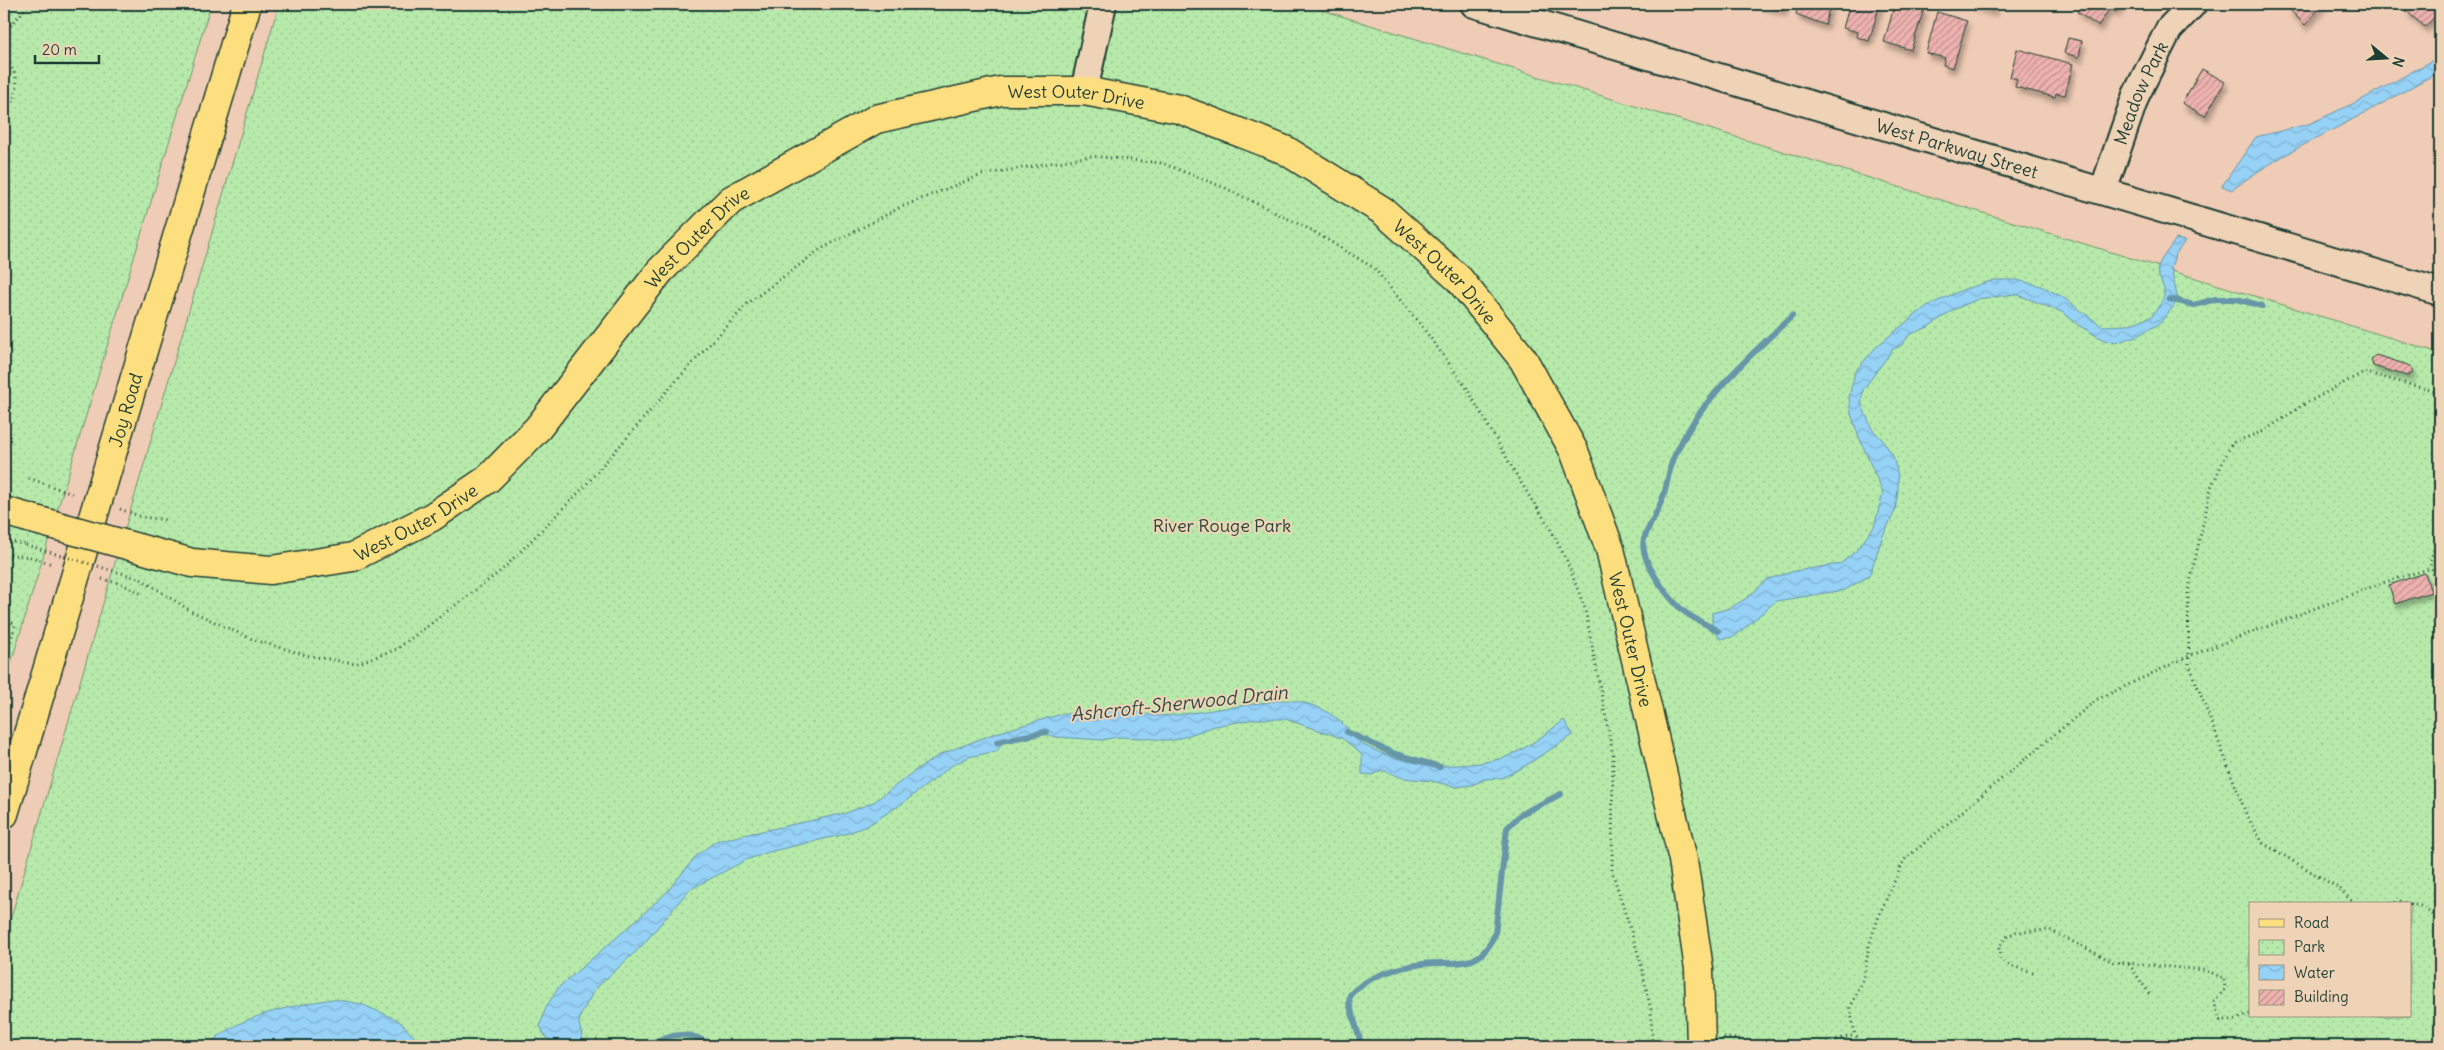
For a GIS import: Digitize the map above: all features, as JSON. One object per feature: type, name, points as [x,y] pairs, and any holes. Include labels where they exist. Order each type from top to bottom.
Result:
[{"type":"main road","name":"Joy Road","points":[[4,814],[247,4]]},
{"type":"main road","name":"West Outer Drive","points":[[4,511],[192,563],[270,570],[353,557],[432,517],[488,479],[538,428],[660,271],[731,200],[876,119],[1001,92],[1084,92],[1179,109],[1286,150],[1383,211],[1459,279],[1523,359],[1574,451],[1610,549],[1683,860],[1699,970],[1701,1041]]},
{"type":"street","points":[[1084,92],[1103,4]]},
{"type":"street","name":"West Parkway Street","points":[[1474,4],[2440,292]]},
{"type":"street","name":"Meadow Park","points":[[2103,191],[2136,94],[2168,29],[2193,4]]},
{"type":"path","points":[[4,33],[26,9],[26,4]]},
{"type":"path","points":[[4,55],[15,72],[18,91],[4,118]]},
{"type":"path","points":[[4,540],[141,579],[191,611],[254,640],[298,652],[355,664],[397,649],[502,570],[584,487],[676,381],[748,303],[821,249],[901,207],[981,175],[1092,156],[1162,163],[1232,191],[1311,230],[1374,268],[1424,329],[1466,387],[1521,483],[1549,526],[1567,561],[1585,608],[1613,755],[1612,870],[1642,968],[1652,1010],[1652,1046]]},
{"type":"path","points":[[2353,902],[2340,889],[2263,843],[2248,816],[2188,664],[2188,592],[2211,487],[2232,443],[2264,431],[2303,405],[2364,372],[2437,392],[2440,391]]},
{"type":"path","points":[[28,478],[72,494]]},
{"type":"path","points":[[120,509],[142,517],[167,520]]},
{"type":"path","points":[[2438,589],[2430,562],[2440,530]]},
{"type":"path","points":[[5,554],[31,557],[52,564]]},
{"type":"path","points":[[1862,1046],[1855,1035],[1850,1008],[1864,977],[1869,945],[1880,913],[1904,860],[2096,700],[2189,656],[2382,583],[2432,568]]},
{"type":"path","points":[[102,579],[122,584],[142,594]]},
{"type":"path","points":[[4,616],[15,625],[4,666]]},
{"type":"path","points":[[2412,904],[2421,906],[2440,920]]},
{"type":"path","points":[[2033,972],[2011,966],[2001,959],[1999,948],[2006,937],[2016,932],[2050,930],[2113,962],[2204,970],[2224,978],[2225,989],[2214,1002],[2220,1020],[2236,1020],[2249,1014]]},
{"type":"path","points":[[2129,964],[2150,995]]},
{"type":"path","points":[[1812,1046],[1855,1035]]},
{"type":"path","points":[[1701,1041],[1739,1039],[1753,1046]]},
{"type":"green space","points":[[4,4],[211,4],[4,686]]},
{"type":"green space","name":"River Rouge Park","points":[[279,4],[1302,4],[2440,353],[2440,1046],[4,1046],[4,958],[10,921]]},
{"type":"water","points":[[2435,59],[2440,72],[2282,157],[2232,190],[2222,186],[2256,137],[2309,124],[2363,99]]},
{"type":"water","points":[[2176,239],[2185,241],[2175,255],[2171,268],[2177,296],[2174,306],[2159,324],[2137,336],[2115,343],[2104,340],[2078,325],[2064,313],[2016,294],[1978,299],[1953,310],[1928,327],[1909,335],[1902,345],[1893,349],[1863,390],[1861,403],[1872,429],[1882,439],[1893,456],[1898,476],[1895,511],[1883,536],[1869,576],[1845,590],[1776,601],[1734,637],[1720,639],[1712,628],[1712,613],[1730,608],[1747,598],[1768,579],[1795,571],[1840,564],[1856,551],[1874,527],[1883,493],[1859,437],[1851,414],[1849,397],[1855,372],[1876,347],[1927,306],[1962,290],[1994,280],[2017,280],[2041,286],[2061,296],[2102,326],[2127,325],[2151,317],[2164,297],[2164,289],[2157,271],[2161,260]]},
{"type":"water","points":[[1282,700],[1301,702],[1318,707],[1340,721],[1363,745],[1381,753],[1414,762],[1465,765],[1499,759],[1533,742],[1564,720],[1573,735],[1522,768],[1502,778],[1486,779],[1472,785],[1456,787],[1432,781],[1403,778],[1382,770],[1372,775],[1362,774],[1362,755],[1342,738],[1285,719],[1255,719],[1215,726],[1175,740],[1117,737],[1102,740],[1057,737],[1033,732],[1012,736],[1004,740],[997,751],[969,757],[954,764],[903,803],[867,826],[845,834],[769,852],[746,860],[689,890],[641,947],[595,989],[581,1014],[579,1023],[584,1046],[555,1046],[552,1041],[546,1038],[540,1026],[546,1007],[559,987],[667,892],[697,855],[716,841],[846,813],[874,802],[916,770],[941,754],[996,733],[1058,715],[1118,708],[1155,716],[1177,715]]},
{"type":"water","points":[[333,999],[361,1004],[398,1020],[423,1046],[208,1046],[233,1027],[249,1020],[284,1009]]},
{"type":"building","points":[[1760,4],[1786,4],[1783,11]]},
{"type":"building","points":[[1799,4],[1830,4],[1825,25],[1796,14]]},
{"type":"building","points":[[1850,4],[1880,4],[1869,41],[1857,37],[1858,32],[1843,28]]},
{"type":"building","points":[[1895,4],[1913,4],[1924,9],[1911,50],[1884,42]]},
{"type":"building","points":[[1969,4],[1995,4],[1993,11]]},
{"type":"building","points":[[2083,4],[2121,4],[2116,12],[2110,8],[2098,26],[2077,12]]},
{"type":"building","points":[[2294,4],[2323,4],[2305,25],[2289,9]]},
{"type":"building","points":[[2413,4],[2428,4],[2438,13],[2425,27],[2406,11]]},
{"type":"building","points":[[1937,12],[1967,21],[1953,68],[1943,65],[1945,58],[1926,53]]},
{"type":"building","points":[[2068,38],[2082,41],[2079,57],[2064,53]]},
{"type":"building","points":[[2017,49],[2073,64],[2065,95],[2056,93],[2055,97],[2015,87],[2017,79],[2010,77]]},
{"type":"building","points":[[2202,69],[2225,82],[2205,116],[2182,103]]},
{"type":"building","points":[[2376,355],[2411,366],[2413,373],[2407,376],[2373,366],[2371,359]]},
{"type":"building","points":[[2425,573],[2431,592],[2395,604],[2389,585]]},
{"type":"waterway","points":[[2169,299],[2194,305],[2216,299],[2237,299],[2262,306]]},
{"type":"waterway","points":[[1718,631],[1686,613],[1669,596],[1645,557],[1644,539],[1659,508],[1674,457],[1697,417],[1726,381],[1792,316]]},
{"type":"waterway","name":"Ashcroft-Sherwood Drain","points":[[997,742],[1046,732]]},
{"type":"waterway","name":"Ashcroft-Sherwood Drain","points":[[1347,732],[1392,753],[1440,767]]},
{"type":"waterway","points":[[1362,1046],[1349,1003],[1350,995],[1365,983],[1394,970],[1423,964],[1465,962],[1482,954],[1489,946],[1495,934],[1507,828],[1521,814],[1561,794]]},
{"type":"waterway","points":[[643,1046],[678,1035],[694,1037],[703,1040],[711,1046]]}]
